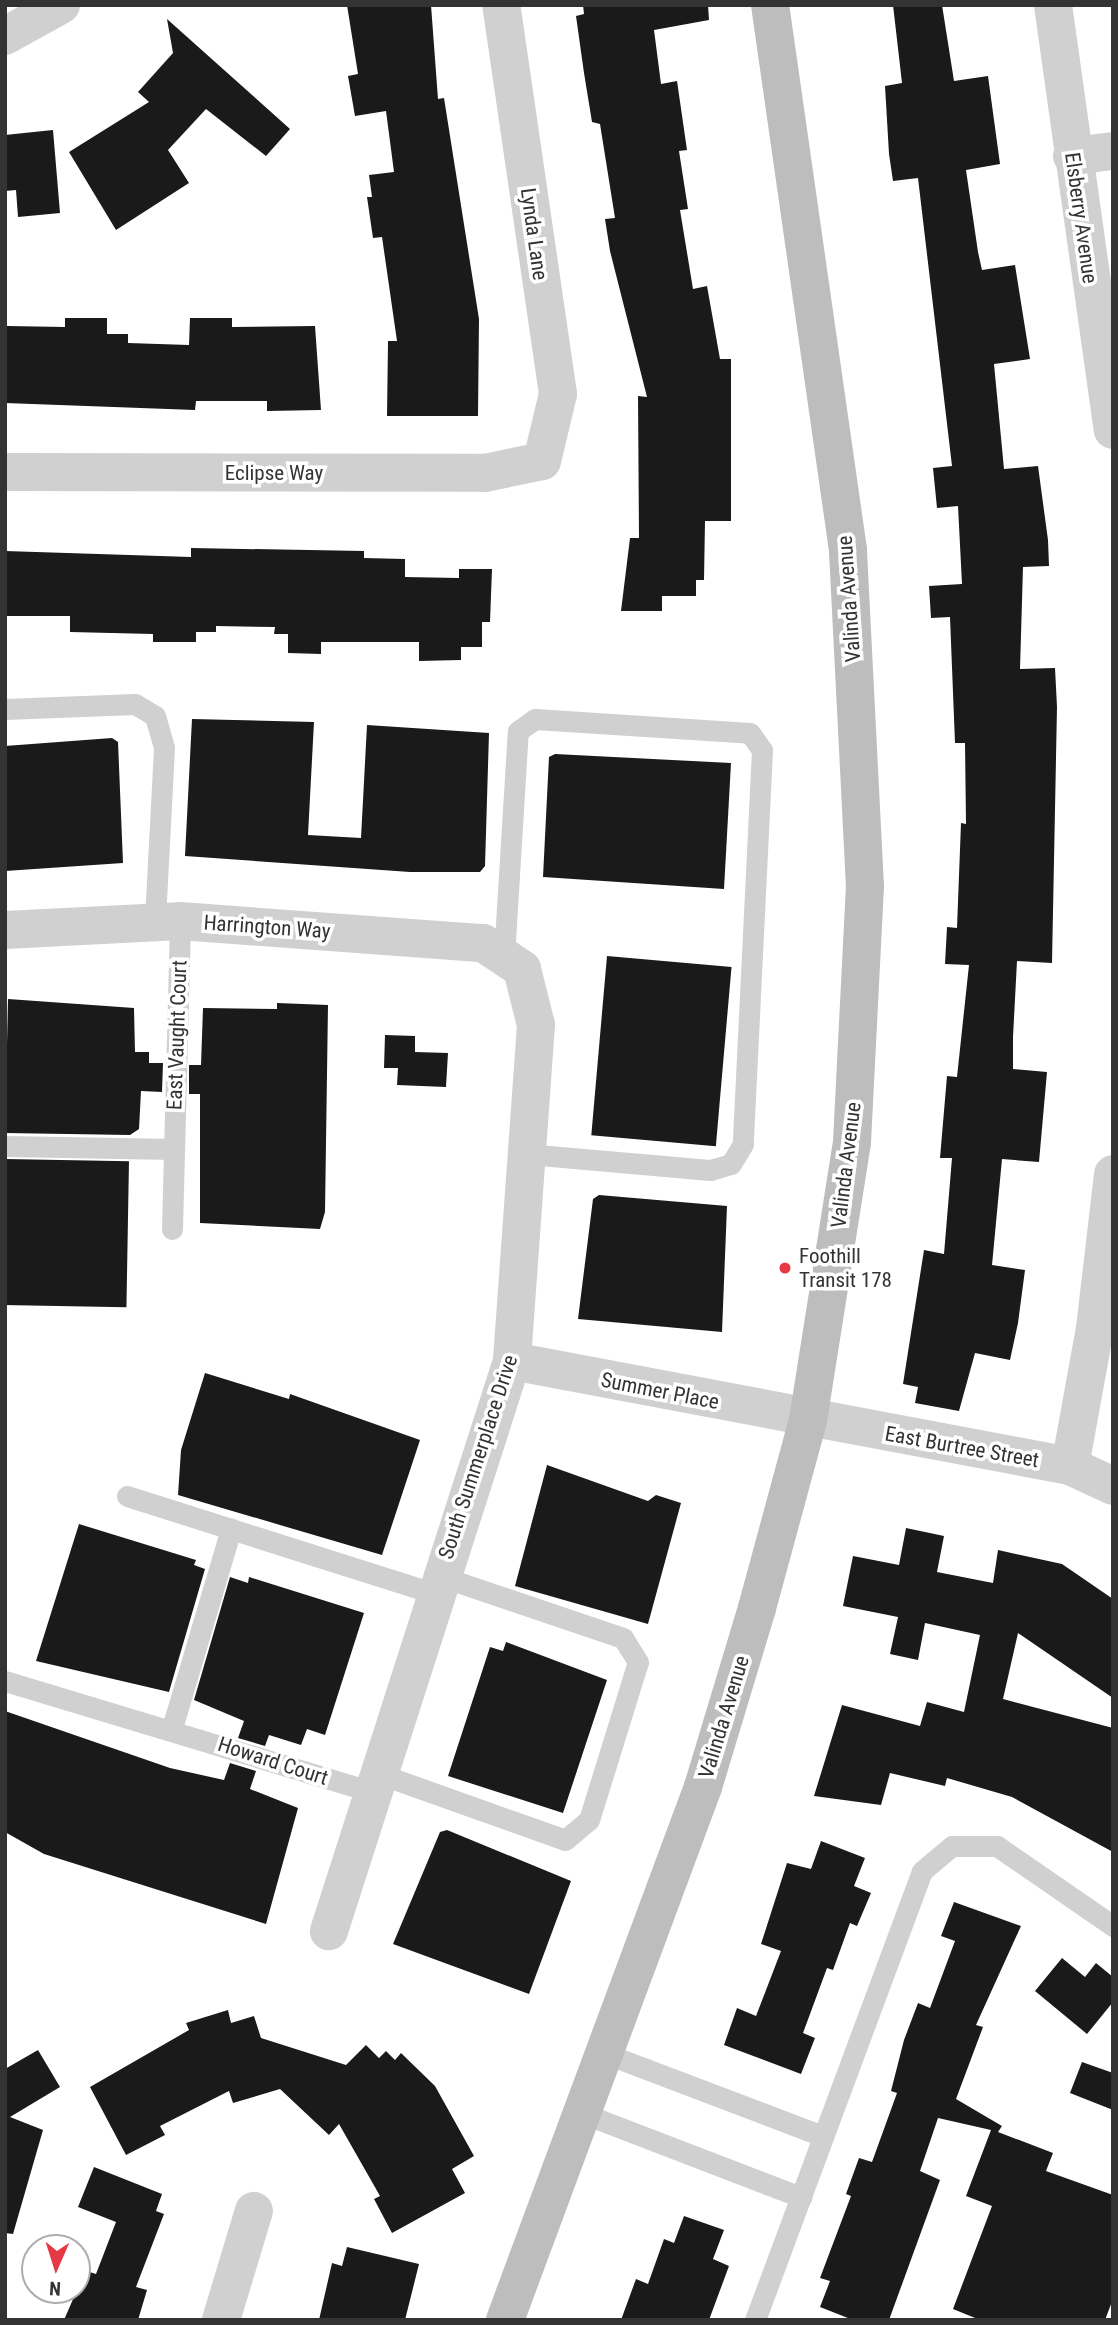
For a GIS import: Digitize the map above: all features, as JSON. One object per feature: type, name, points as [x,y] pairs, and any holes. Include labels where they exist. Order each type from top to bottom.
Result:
[{"type":"main road","name":"Valinda Avenue","points":[[505,2320],[703,1787],[808,1420],[852,1142],[866,887],[848,550],[770,5]]},
{"type":"street","name":"Lynda Lane","points":[[501,5],[558,394],[542,461]]},
{"type":"street","name":"Elsberry Avenue","points":[[1053,5],[1072,156],[1113,430]]},
{"type":"street","points":[[5,36],[61,6]]},
{"type":"street","points":[[1072,156],[1113,151]]},
{"type":"street","name":"Eclipse Way","points":[[5,472],[485,473],[542,461]]},
{"type":"street","name":"Harrington Way","points":[[5,930],[168,922],[483,943],[513,963]]},
{"type":"street","name":"South Summerplace Drive","points":[[328,1931],[377,1784],[436,1585],[512,1361],[536,1025],[513,963]]},
{"type":"street","points":[[1070,1466],[1095,1328],[1113,1174]]},
{"type":"street","name":"Summer Place","points":[[512,1361],[808,1420]]},
{"type":"street","name":"East Burtree Street","points":[[808,1420],[1070,1466],[1113,1486]]},
{"type":"street","points":[[221,2320],[254,2211]]},
{"type":"lane","name":"East Vaught Court","points":[[5,709],[135,704],[155,716],[164,748],[174,1149],[172,1229]]},
{"type":"lane","points":[[513,963],[518,731],[535,719],[750,733],[761,764],[743,1144],[731,1164],[709,1170],[526,1154]]},
{"type":"lane","points":[[5,1146],[174,1149]]},
{"type":"lane","points":[[127,1496],[231,1529],[436,1585]]},
{"type":"lane","points":[[172,1728],[231,1529]]},
{"type":"lane","name":"Howard Court","points":[[5,1681],[377,1784],[565,1840],[589,1820],[638,1662],[623,1638],[436,1585]]},
{"type":"lane","points":[[755,2320],[922,1871],[952,1846],[997,1846],[1113,1926]]},
{"type":"lane","points":[[604,2053],[823,2136]]},
{"type":"lane","points":[[582,2113],[801,2197]]},
{"type":"building","points":[[347,5],[431,5],[438,99],[444,98],[479,319],[478,416],[387,416],[388,341],[397,341],[382,237],[373,238],[367,197],[372,197],[369,175],[394,172],[386,111],[355,116],[348,76],[358,74]]},
{"type":"building","points":[[583,5],[708,5],[709,20],[654,30],[661,84],[677,81],[687,150],[679,151],[688,209],[680,210],[693,289],[707,286],[720,359],[731,359],[731,521],[705,521],[704,580],[696,580],[696,596],[662,596],[662,611],[621,611],[630,538],[639,538],[638,396],[647,397],[610,251],[605,219],[615,218],[600,124],[592,122],[584,73],[576,16],[584,14]]},
{"type":"building","points":[[893,5],[942,5],[954,81],[988,76],[1000,164],[966,170],[978,252],[982,270],[1015,265],[1030,359],[994,364],[1004,469],[1038,466],[1048,540],[1049,566],[1023,567],[1020,669],[1055,668],[1057,707],[1052,963],[1017,961],[1013,1037],[1013,1069],[1047,1072],[1039,1162],[1002,1159],[992,1265],[1025,1270],[1018,1323],[1010,1360],[975,1353],[959,1411],[915,1403],[918,1387],[903,1384],[924,1250],[944,1254],[952,1158],[940,1158],[947,1076],[957,1077],[969,965],[945,964],[947,927],[957,928],[961,823],[966,824],[965,743],[955,743],[950,617],[931,618],[929,586],[962,584],[958,506],[937,508],[933,468],[952,466],[918,178],[893,181],[889,154],[885,86],[902,83]]},
{"type":"building","points":[[167,19],[290,129],[266,156],[206,109],[168,150],[189,183],[116,230],[69,152],[149,102],[138,92],[173,53]]},
{"type":"building","points":[[53,130],[60,213],[18,217],[16,190],[5,191],[5,135]]},
{"type":"building","points":[[65,318],[107,318],[107,334],[128,334],[128,343],[189,345],[190,318],[232,318],[232,327],[315,326],[321,410],[267,411],[267,401],[196,401],[195,410],[5,403],[7,326],[65,327]]},
{"type":"building","points":[[191,548],[364,551],[364,558],[405,559],[405,577],[459,578],[459,569],[492,569],[490,622],[482,622],[482,647],[461,647],[461,660],[419,661],[419,642],[321,642],[321,654],[288,653],[288,634],[274,634],[275,627],[216,626],[216,632],[196,632],[196,642],[153,642],[153,634],[70,632],[70,616],[5,616],[5,551],[191,557]]},
{"type":"building","points":[[192,719],[314,722],[308,835],[361,838],[367,725],[489,733],[485,866],[480,872],[410,872],[185,856]]},
{"type":"building","points":[[112,738],[118,742],[123,863],[5,871],[5,746]]},
{"type":"building","points":[[555,754],[731,763],[724,889],[543,877],[549,757]]},
{"type":"building","points":[[607,956],[732,967],[716,1146],[591,1135]]},
{"type":"building","points":[[8,999],[134,1008],[135,1052],[149,1052],[149,1063],[163,1063],[162,1092],[141,1091],[139,1129],[130,1135],[5,1133]]},
{"type":"building","points":[[277,1003],[328,1005],[325,1212],[320,1229],[200,1223],[200,1094],[189,1094],[189,1065],[201,1065],[203,1008],[277,1009]]},
{"type":"building","points":[[385,1035],[415,1036],[415,1052],[448,1053],[446,1087],[397,1085],[398,1068],[384,1068]]},
{"type":"building","points":[[5,1159],[129,1161],[126,1307],[5,1305]]},
{"type":"building","points":[[599,1195],[727,1206],[722,1332],[578,1319],[593,1199]]},
{"type":"building","points":[[205,1373],[289,1399],[290,1394],[420,1440],[382,1555],[178,1495],[181,1450]]},
{"type":"building","points":[[547,1465],[648,1501],[656,1495],[681,1503],[648,1624],[515,1586]]},
{"type":"building","points":[[79,1524],[196,1560],[194,1565],[205,1569],[169,1692],[36,1661]]},
{"type":"building","points":[[906,1528],[944,1536],[937,1572],[993,1583],[998,1550],[1062,1564],[1113,1599],[1113,1698],[1018,1633],[1003,1699],[1113,1728],[1113,1852],[1012,1797],[947,1778],[945,1786],[890,1773],[881,1805],[814,1796],[842,1705],[920,1726],[927,1702],[964,1712],[980,1635],[925,1623],[918,1660],[890,1654],[898,1617],[843,1606],[853,1556],[899,1565]]},
{"type":"building","points":[[230,1577],[248,1583],[249,1577],[364,1613],[325,1735],[307,1729],[301,1745],[269,1735],[265,1746],[238,1738],[244,1721],[194,1700]]},
{"type":"building","points":[[506,1642],[607,1680],[563,1813],[448,1776],[490,1647],[503,1651]]},
{"type":"building","points":[[5,1711],[170,1768],[224,1780],[230,1763],[256,1771],[250,1789],[298,1808],[266,1924],[44,1854],[5,1832]]},
{"type":"building","points":[[447,1830],[571,1881],[529,1994],[393,1944],[440,1832]]},
{"type":"building","points":[[821,1841],[865,1858],[854,1886],[871,1893],[857,1926],[850,1923],[833,1970],[827,1968],[803,2033],[815,2038],[801,2074],[724,2045],[737,2008],[756,2016],[781,1951],[761,1944],[787,1863],[811,1869]]},
{"type":"building","points":[[954,1902],[1021,1926],[976,2025],[983,2027],[956,2099],[1002,2126],[998,2132],[1053,2153],[1046,2171],[1113,2195],[1113,2299],[1105,2320],[980,2320],[953,2309],[992,2206],[966,2196],[991,2130],[938,2118],[920,2171],[940,2180],[889,2320],[853,2320],[820,2307],[830,2281],[820,2278],[851,2196],[846,2194],[859,2158],[872,2162],[897,2093],[891,2091],[904,2040],[918,2003],[930,2008],[955,1941],[941,1936]]},
{"type":"building","points":[[1062,1958],[1085,1977],[1096,1963],[1113,1977],[1113,2002],[1087,2034],[1035,1991]]},
{"type":"building","points":[[228,2010],[231,2023],[254,2016],[261,2038],[346,2065],[366,2045],[379,2058],[386,2051],[395,2060],[401,2053],[435,2086],[474,2156],[452,2169],[465,2193],[392,2233],[374,2199],[380,2196],[339,2124],[329,2135],[280,2089],[233,2103],[229,2091],[160,2126],[165,2135],[126,2155],[90,2087],[189,2030],[186,2023]]},
{"type":"building","points":[[38,2050],[60,2087],[10,2117],[43,2130],[13,2234],[5,2233],[5,2069]]},
{"type":"building","points":[[1082,2062],[1113,2073],[1113,2110],[1070,2093]]},
{"type":"building","points":[[94,2167],[162,2194],[156,2211],[164,2214],[136,2287],[147,2290],[138,2320],[64,2320],[71,2304],[91,2304],[91,2272],[96,2274],[116,2222],[78,2207]]},
{"type":"building","points":[[684,2216],[724,2230],[713,2259],[729,2266],[709,2320],[621,2320],[636,2279],[648,2284],[664,2239],[674,2243]]},
{"type":"building","points":[[347,2247],[419,2264],[405,2320],[319,2320],[332,2263],[342,2266]]},
{"type":"place","name":"Foothill Transit 178","points":[[785,1268]]}]
